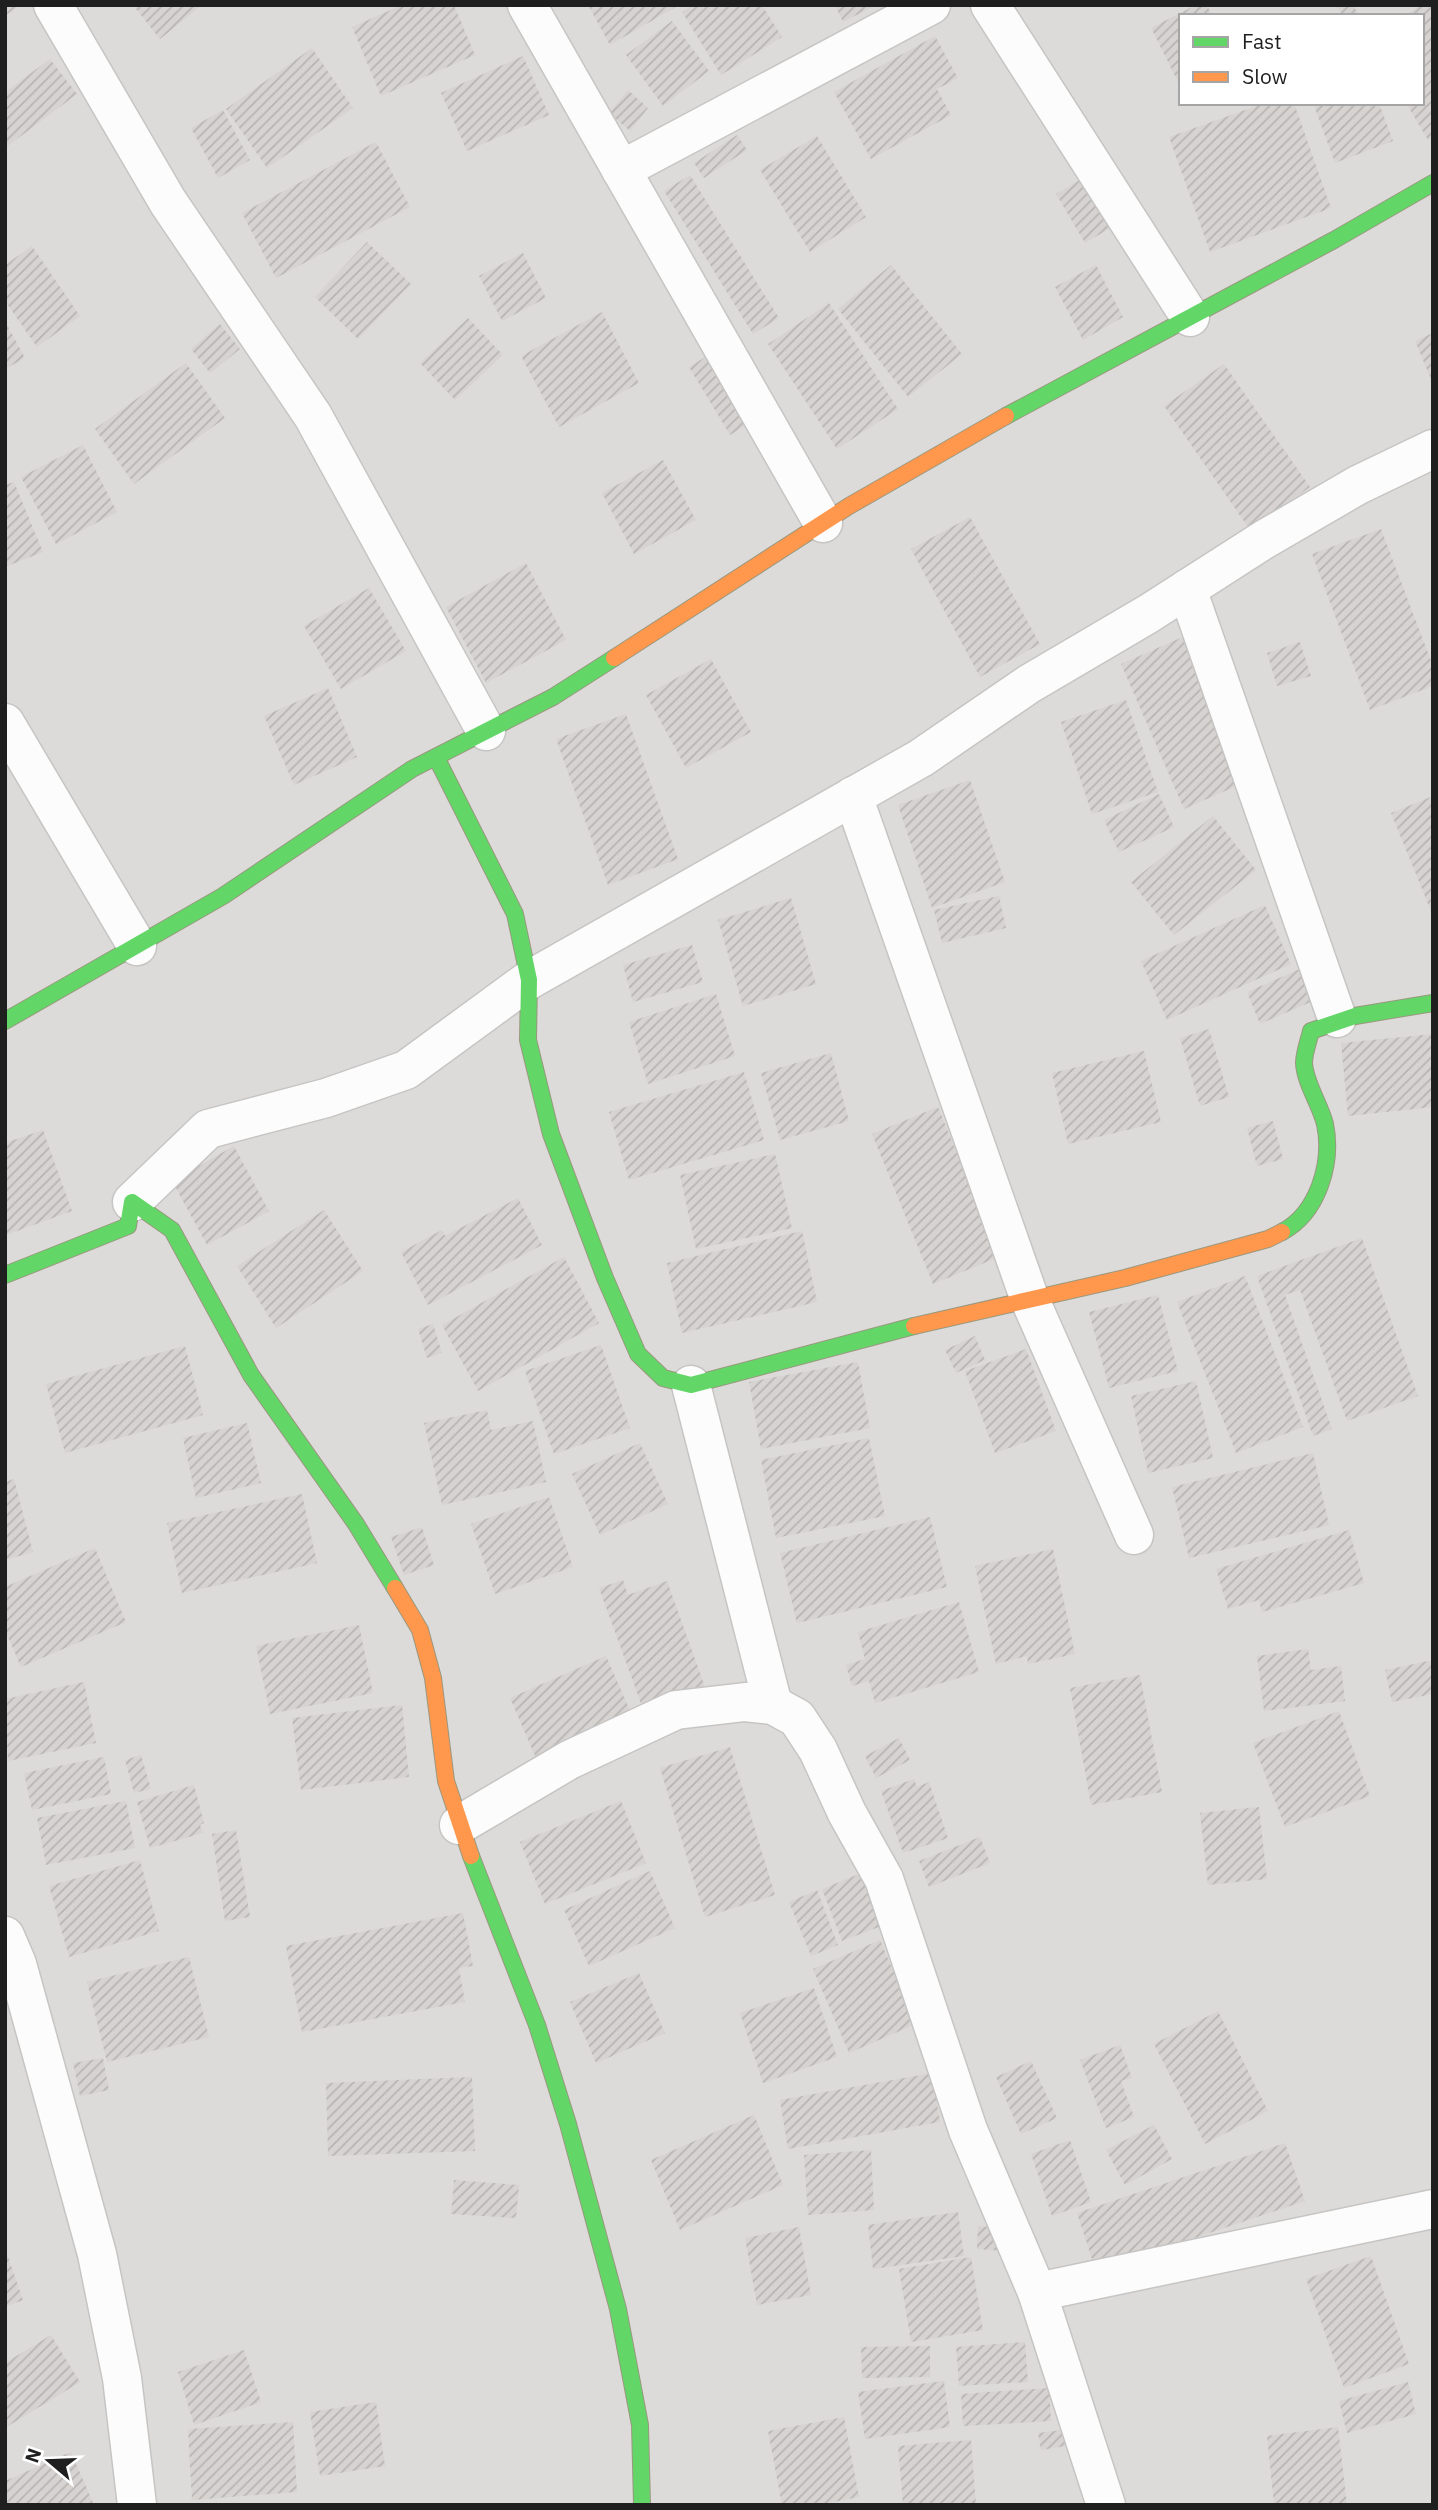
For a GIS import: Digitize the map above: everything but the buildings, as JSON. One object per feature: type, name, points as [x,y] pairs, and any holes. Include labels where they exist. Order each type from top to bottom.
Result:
[{"type":"street","points":[[53,5],[168,202],[313,416],[486,731]]},
{"type":"street","points":[[527,5],[823,523]]},
{"type":"street","points":[[621,170],[931,5]]},
{"type":"street","points":[[990,5],[1190,317]]},
{"type":"street","points":[[5,1021],[223,896],[436,757],[553,697],[823,523],[1055,388],[1433,183]]},
{"type":"street","points":[[5,1275],[128,1226],[132,1202],[208,1129],[326,1098],[406,1070],[529,980],[921,758],[1030,684],[1265,539],[1346,492],[1433,449]]},
{"type":"street","points":[[1186,589],[1337,1018]]},
{"type":"street","points":[[5,723],[137,946]]},
{"type":"street","points":[[436,757],[515,914],[529,980],[528,1040],[551,1134],[605,1278],[638,1354],[663,1378],[691,1385],[921,1324],[1222,1252],[1268,1239],[1295,1226],[1319,1189],[1328,1162],[1325,1125],[1304,1063],[1311,1031],[1337,1018],[1433,1003]]},
{"type":"street","points":[[853,796],[1030,1300],[1134,1535]]},
{"type":"street","points":[[132,1202],[172,1230],[251,1375],[356,1524],[420,1630],[433,1678],[446,1781],[458,1825],[537,2025],[597,2227],[618,2309],[640,2425],[642,2505]]},
{"type":"street","points":[[691,1385],[772,1705]]},
{"type":"street","points":[[458,1825],[569,1760],[676,1710],[745,1702],[772,1705],[797,1718],[818,1750],[847,1814],[884,1879],[936,2043],[968,2130],[1037,2292],[1106,2505]]},
{"type":"street","points":[[9,1956],[97,2254],[122,2378],[137,2505]]},
{"type":"street","points":[[1037,2292],[1433,2209]]},
{"type":"shaded area","points":[[5,5],[1433,5],[1433,2505],[5,2505]]},
{"type":"traffic: fast","points":[[1006,416],[1334,240],[1433,183]]},
{"type":"traffic: fast","points":[[5,1021],[223,896],[412,769],[553,697],[614,658]]},
{"type":"traffic: fast","points":[[436,757],[515,914],[529,980],[528,1040],[551,1134],[605,1278],[638,1354],[663,1378],[691,1385],[914,1326]]},
{"type":"traffic: fast","points":[[1282,1232],[1295,1224],[1314,1200],[1327,1155],[1325,1124],[1304,1063],[1311,1031],[1355,1016],[1433,1003]]},
{"type":"traffic: fast","points":[[5,1275],[128,1226],[132,1202],[172,1230],[251,1375],[356,1524],[395,1588]]},
{"type":"traffic: fast","points":[[471,1856],[537,2025],[568,2124],[618,2309],[640,2425],[642,2505]]},
{"type":"traffic: slow","points":[[614,658],[849,506],[1006,416]]},
{"type":"traffic: slow","points":[[914,1326],[1125,1278],[1268,1239],[1282,1232]]},
{"type":"traffic: slow","points":[[395,1588],[420,1630],[433,1678],[446,1781],[471,1856]]}]
